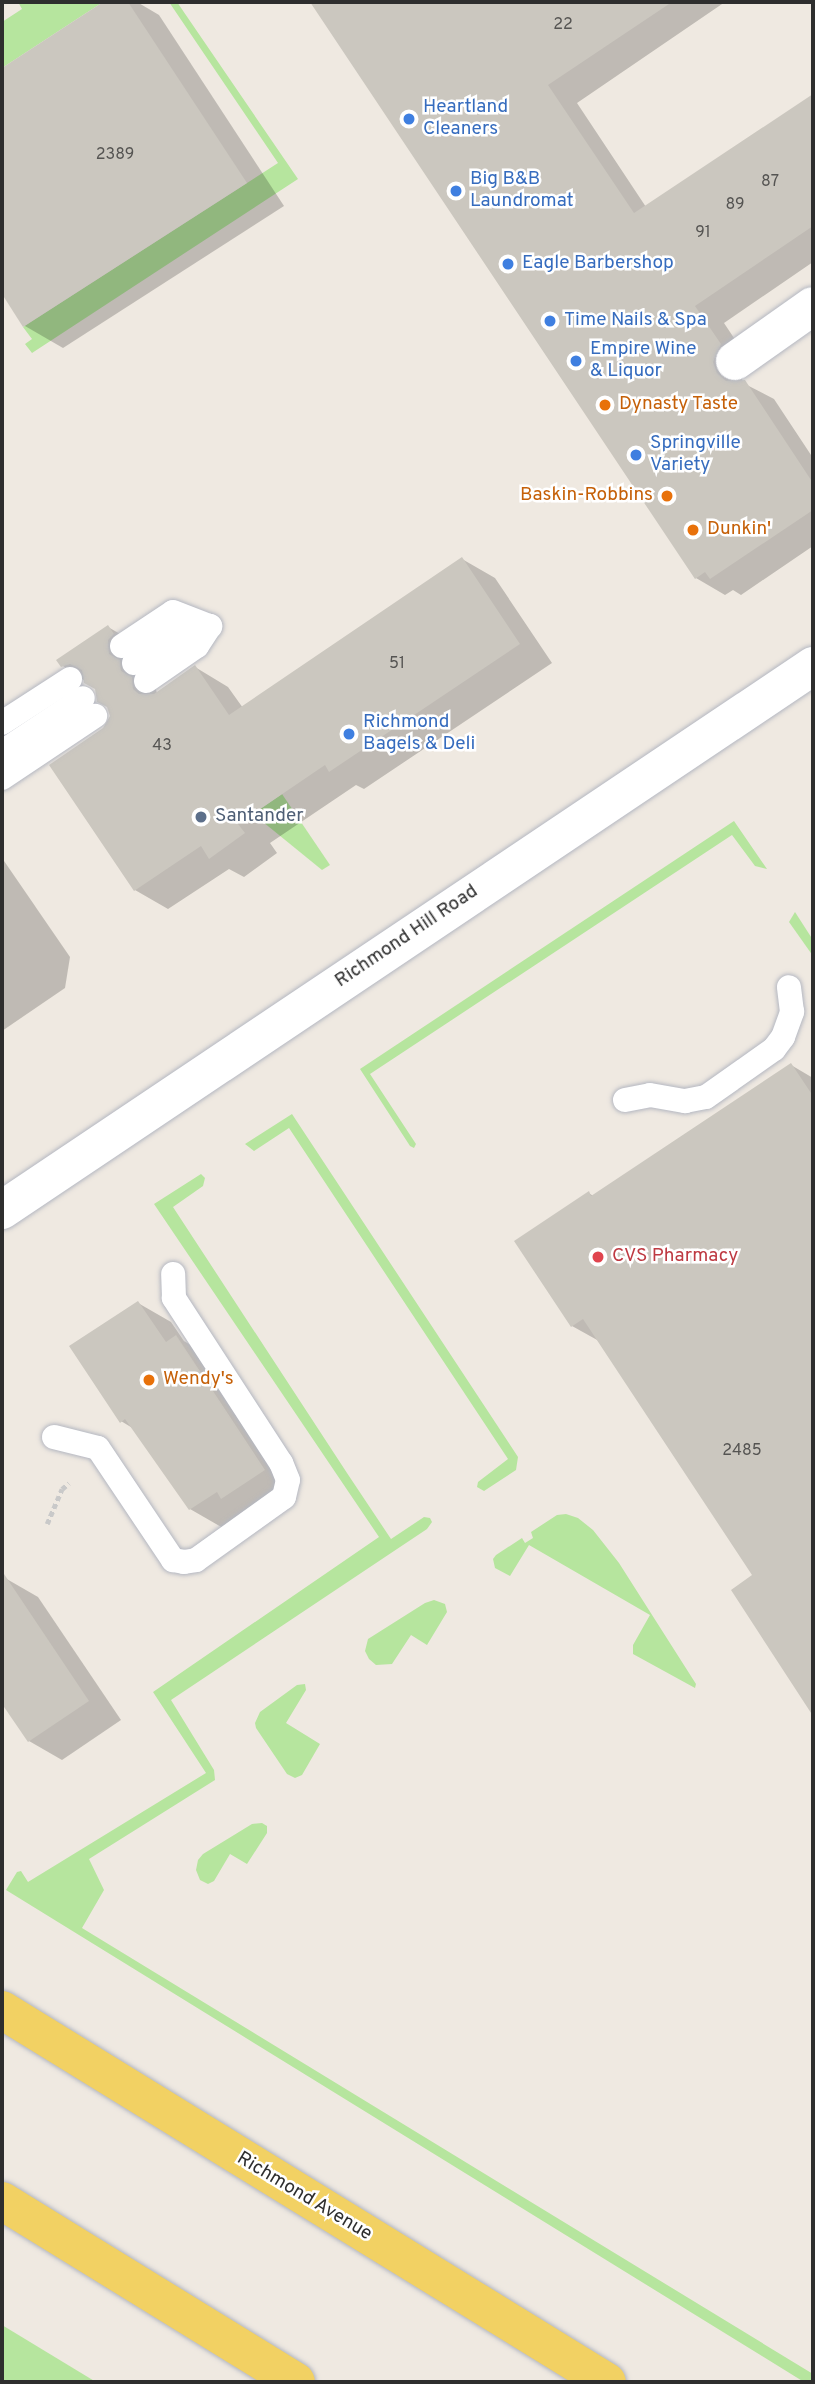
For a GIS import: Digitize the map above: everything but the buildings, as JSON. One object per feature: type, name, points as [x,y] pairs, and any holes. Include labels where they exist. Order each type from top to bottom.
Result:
[{"type":"main road","name":"Richmond Avenue","points":[[2,2010],[607,2382]]},
{"type":"main road","points":[[2,2201],[296,2382]]},
{"type":"street","points":[[736,361],[813,306]]},
{"type":"street","name":"Richmond Hill Road","points":[[2,1210],[813,666]]},
{"type":"lane","points":[[173,612],[210,626],[197,646],[134,663],[173,612]]},
{"type":"lane","points":[[2,723],[82,697]]},
{"type":"lane","points":[[2,752],[82,697]]},
{"type":"lane","points":[[2,778],[82,697]]},
{"type":"lane","points":[[625,1100],[650,1095],[685,1101],[706,1097],[774,1049],[789,1024],[792,1012],[789,987]]},
{"type":"lane","points":[[54,1437],[98,1448],[173,1560],[196,1560],[284,1497],[286,1474],[174,1298],[173,1274]]},
{"type":"green space","points":[[18,2],[103,2],[2,68],[2,22],[22,9]]},
{"type":"green space","points":[[169,2],[177,2],[298,179],[32,353],[25,344],[32,339],[23,327],[278,163]]},
{"type":"green space","points":[[282,794],[330,865],[322,870],[263,822],[257,811]]},
{"type":"green space","points":[[734,821],[767,869],[755,866],[732,835],[370,1074],[416,1144],[414,1148],[410,1146],[360,1069]]},
{"type":"green space","points":[[795,912],[813,940],[813,956],[789,922]]},
{"type":"green space","points":[[292,1114],[518,1457],[516,1470],[484,1491],[477,1487],[478,1482],[508,1459],[289,1128],[254,1151],[245,1144]]},
{"type":"green space","points":[[201,1174],[205,1178],[203,1186],[173,1207],[347,1473],[391,1539],[424,1517],[430,1518],[432,1522],[427,1529],[171,1700],[214,1770],[215,1780],[89,1859],[104,1890],[82,1928],[813,2374],[813,2382],[804,2382],[6,1890],[17,1872],[21,1871],[28,1882],[206,1773],[153,1692],[379,1537],[154,1204]]},
{"type":"green space","points":[[566,1514],[578,1518],[593,1530],[619,1563],[696,1684],[695,1688],[633,1654],[633,1645],[650,1615],[529,1545],[510,1576],[495,1568],[493,1559],[496,1555],[522,1538],[525,1543],[533,1538],[531,1532],[557,1515]]},
{"type":"green space","points":[[434,1600],[445,1604],[447,1612],[427,1645],[411,1635],[392,1664],[376,1665],[369,1659],[365,1651],[368,1639]]},
{"type":"green space","points":[[305,1684],[306,1690],[286,1723],[320,1744],[302,1775],[295,1778],[287,1774],[255,1723],[260,1712],[297,1685]]},
{"type":"green space","points":[[262,1823],[267,1826],[267,1833],[247,1864],[230,1854],[214,1881],[208,1884],[200,1880],[196,1870],[198,1860],[203,1854],[252,1824]]},
{"type":"green space","points":[[2,2325],[96,2382],[2,2382]]},
{"type":"place","name":"Heartland Cleaners","points":[[409,119]]},
{"type":"place","name":"Big B&B Laundromat","points":[[456,191]]},
{"type":"place","name":"Eagle Barbershop","points":[[508,264]]},
{"type":"place","name":"Time Nails & Spa","points":[[550,321]]},
{"type":"place","name":"Empire Wine & Liquor","points":[[576,361]]},
{"type":"place","name":"Dynasty Taste","points":[[605,405]]},
{"type":"place","name":"Springville Variety","points":[[636,455]]},
{"type":"place","name":"Baskin-Robbins","points":[[667,496]]},
{"type":"place","name":"Dunkin'","points":[[693,530]]},
{"type":"place","name":"Richmond Bagels & Deli","points":[[349,734]]},
{"type":"place","name":"Santander","points":[[201,817]]},
{"type":"place","name":"CVS Pharmacy","points":[[598,1257]]},
{"type":"place","name":"Wendy's","points":[[149,1380]]}]
